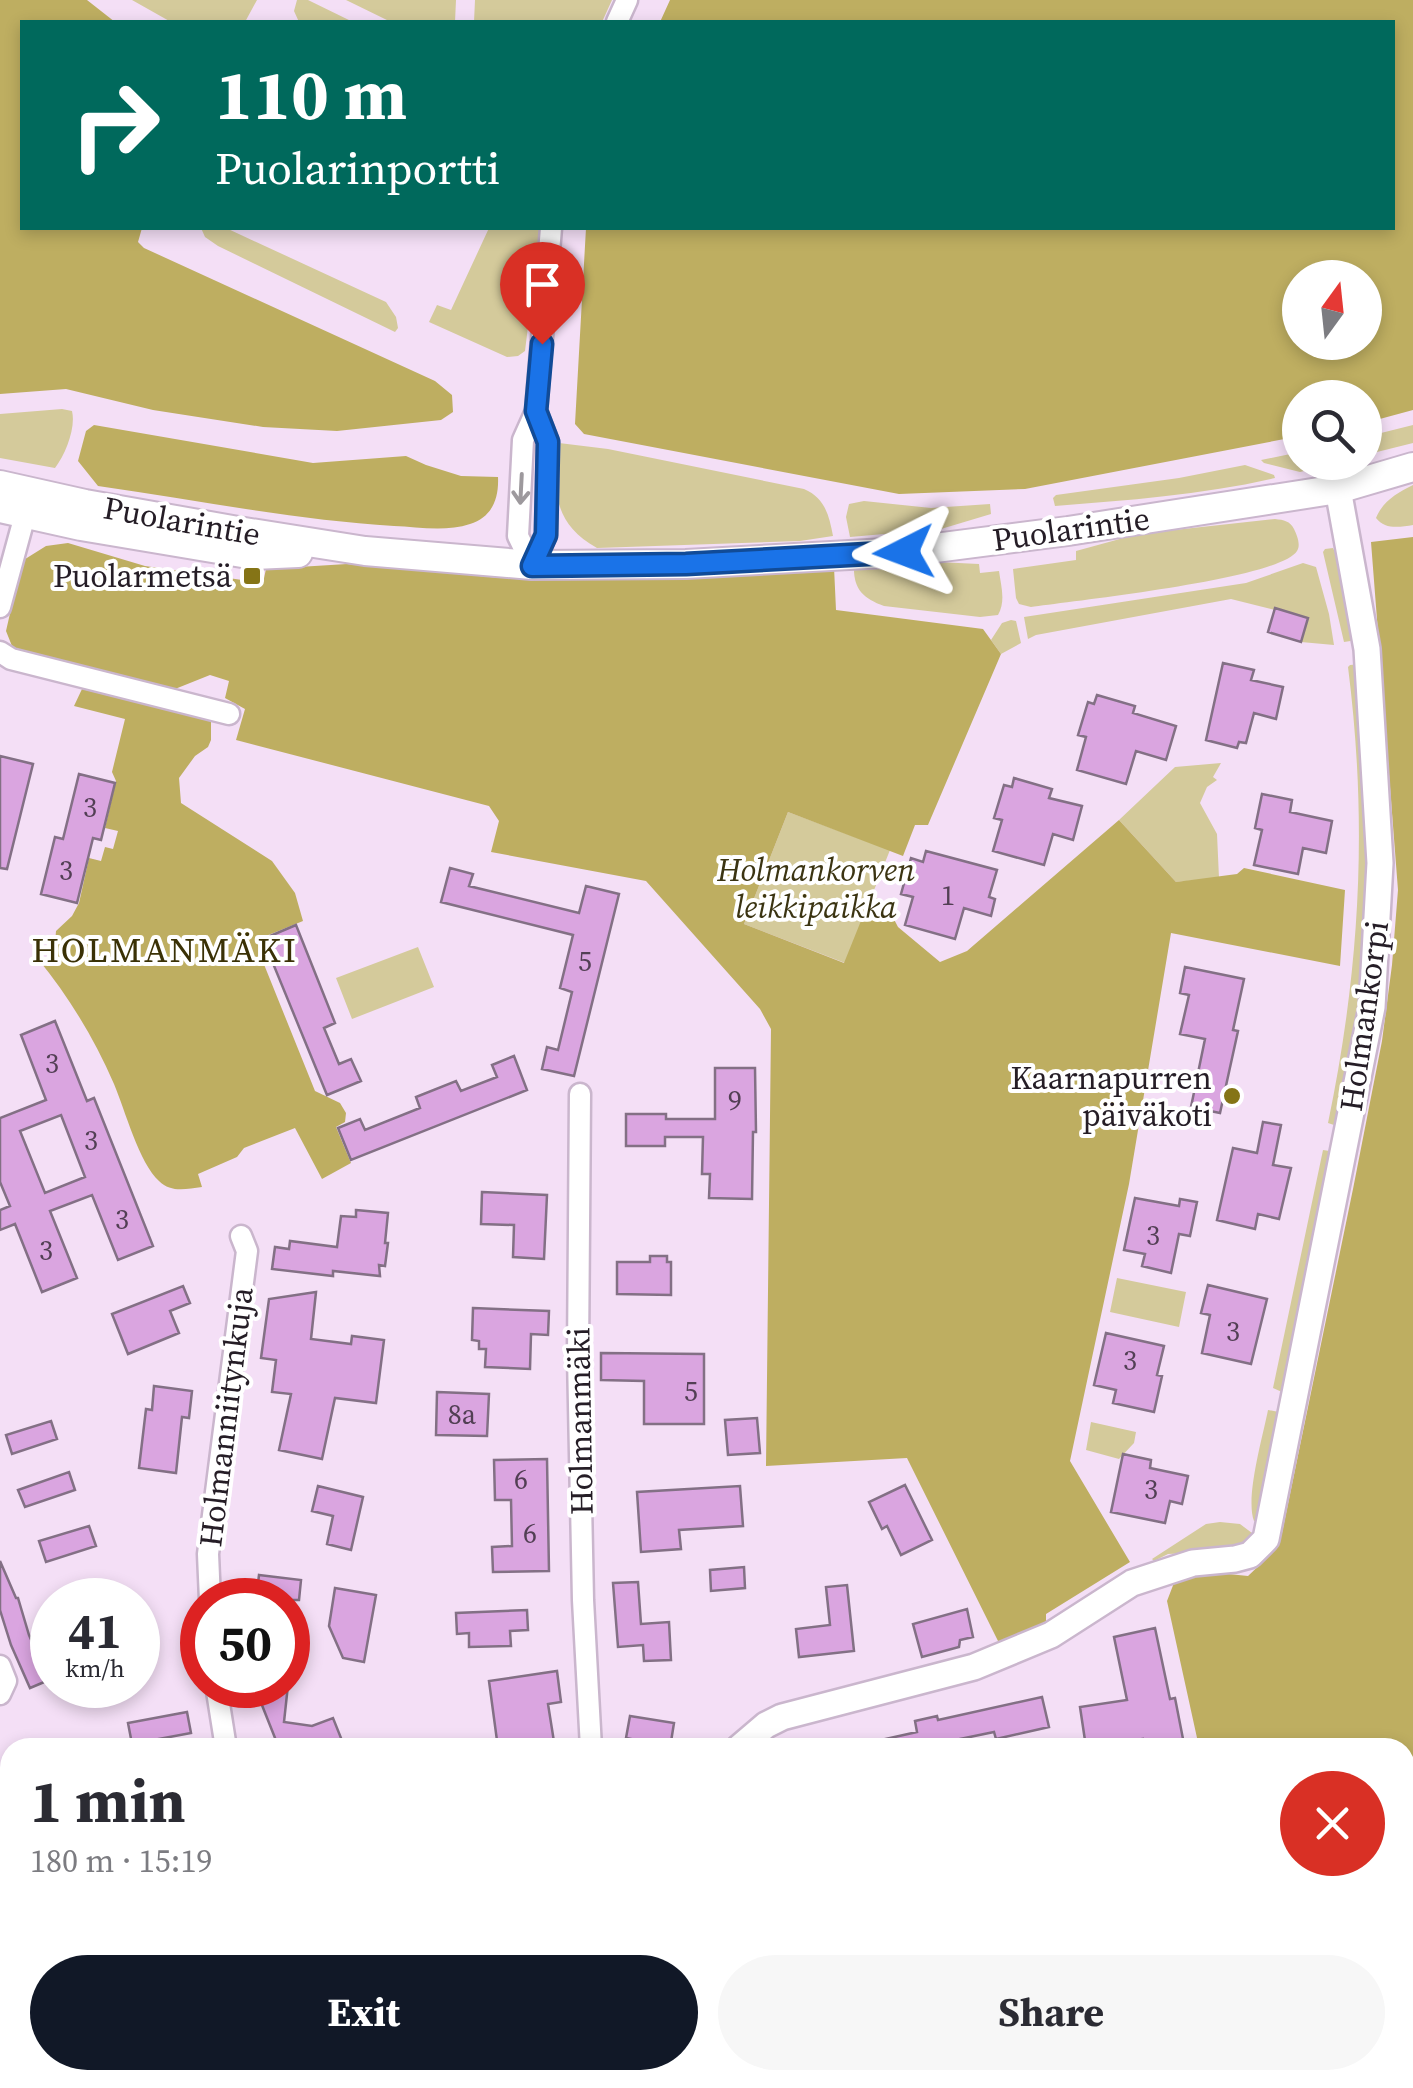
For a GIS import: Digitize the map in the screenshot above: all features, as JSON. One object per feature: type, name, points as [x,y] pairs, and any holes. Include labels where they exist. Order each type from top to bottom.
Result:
[{"type":"main road","name":"Puolarintie","points":[[0,485],[19,505],[81,526],[254,555],[365,550],[532,566],[686,564],[904,552],[1338,489],[1413,467]]},
{"type":"street","points":[[532,566],[546,535],[548,442],[536,411],[551,230]]},
{"type":"street","name":"Holmankorpi","points":[[751,1738],[782,1717],[974,1667],[1051,1634],[1132,1583],[1193,1562],[1250,1555],[1266,1539],[1365,1045],[1378,935],[1380,863],[1368,649],[1338,489]]},
{"type":"street","points":[[0,607],[19,505]]},
{"type":"street","points":[[0,652],[11,660],[228,714]]},
{"type":"street","name":"Holmanmäki","points":[[580,1094],[578,1374],[590,1738]]},
{"type":"street","name":"Holmanniitynkuja","points":[[209,1578],[208,1554],[247,1251],[241,1236]]},
{"type":"street","points":[[0,1666],[6,1681],[0,1694]]},
{"type":"street","points":[[220,1708],[224,1738]]},
{"type":"green space","points":[[132,0],[257,0],[246,20],[167,20]]},
{"type":"green space","points":[[297,0],[308,0],[349,20],[298,20],[294,11]]},
{"type":"green space","points":[[346,0],[456,0],[455,20],[387,20]]},
{"type":"green space","points":[[475,0],[612,0],[603,20],[474,20]]},
{"type":"green space","points":[[202,230],[230,230],[386,302],[398,328],[395,332],[205,237]]},
{"type":"green space","points":[[488,230],[540,230],[525,351],[507,357],[429,322],[437,305],[451,310]]},
{"type":"green space","points":[[72,411],[73,425],[55,468],[0,458],[0,414]]},
{"type":"green space","points":[[1413,425],[1413,443],[1382,451],[1382,433]]},
{"type":"green space","points":[[559,443],[608,449],[804,489],[825,508],[833,536],[800,541],[597,548],[572,528],[559,505],[554,447]]},
{"type":"green space","points":[[1282,456],[1282,468],[1264,463],[1261,460]]},
{"type":"green space","points":[[1245,465],[1275,478],[1193,493],[1055,506],[1053,498],[1056,495]]},
{"type":"green space","points":[[1413,485],[1413,525],[1393,527],[1376,518],[1387,502]]},
{"type":"green space","points":[[864,501],[931,508],[990,504],[991,514],[941,529],[850,537],[846,517],[849,504]]},
{"type":"green space","points":[[1275,519],[1292,526],[1298,549],[1282,561],[1254,571],[1031,607],[1019,604],[1016,598],[1013,569],[1076,560],[1076,551],[1138,534]]},
{"type":"green space","points":[[1333,548],[1345,575],[1357,640],[1344,642],[1323,552]]},
{"type":"green space","points":[[896,560],[979,564],[980,573],[999,571],[1002,599],[998,615],[980,617],[884,606],[870,600],[855,580],[854,565]]},
{"type":"green space","points":[[1303,563],[1316,567],[1334,645],[1301,642],[1307,618],[1231,599],[1028,639],[1024,617],[1246,583]]},
{"type":"green space","points":[[1016,621],[1021,643],[1001,654],[991,640],[1002,623]]},
{"type":"green space","points":[[1362,664],[1370,934],[1344,1116],[1334,1125],[1328,1123],[1347,1009],[1358,896],[1358,783],[1348,667]]},
{"type":"green space","points":[[1221,763],[1213,777],[1217,780],[1207,787],[1200,803],[1217,834],[1219,878],[1176,882],[1119,820],[1175,767]]},
{"type":"green space","name":"Holmankorven leikkipaikka","points":[[788,812],[890,850],[845,963],[744,924]]},
{"type":"green space","points":[[418,947],[434,987],[352,1019],[336,978]]},
{"type":"green space","points":[[1323,1150],[1336,1152],[1287,1391],[1282,1392],[1273,1388]]},
{"type":"green space","points":[[1117,1278],[1186,1292],[1179,1327],[1110,1312]]},
{"type":"green space","points":[[1268,1410],[1279,1412],[1259,1522],[1254,1521],[1252,1498]]},
{"type":"green space","points":[[1091,1422],[1136,1432],[1134,1443],[1119,1459],[1086,1450]]},
{"type":"green space","points":[[1206,1524],[1240,1524],[1252,1533],[1232,1551],[1168,1554],[1152,1559]]},
{"type":"shaded area","points":[[0,0],[87,0],[112,20],[20,20],[20,230],[141,230],[138,242],[144,248],[435,381],[452,395],[453,412],[441,420],[337,431],[263,427],[153,410],[66,389],[0,394]]},
{"type":"shaded area","points":[[670,0],[1413,0],[1413,410],[1382,418],[1382,380],[1282,380],[1282,439],[1025,489],[899,494],[584,434],[575,424],[586,230],[1395,230],[1395,20],[661,20]]},
{"type":"shaded area","points":[[94,425],[313,463],[406,456],[461,476],[498,477],[497,493],[489,512],[478,521],[432,528],[320,519],[98,486],[78,461],[86,431]]},
{"type":"shaded area","points":[[1413,537],[1413,1738],[1197,1738],[1167,1601],[1177,1575],[1199,1571],[1248,1576],[1267,1558],[1282,1533],[1382,1041],[1398,890],[1371,542]]},
{"type":"shaded area","points":[[68,543],[145,566],[263,583],[266,569],[347,564],[501,578],[636,577],[834,567],[836,610],[983,629],[1001,654],[928,825],[915,825],[903,856],[788,812],[744,924],[844,963],[871,896],[885,902],[898,927],[940,962],[967,951],[1119,820],[1176,882],[1237,874],[1244,868],[1345,890],[1340,966],[1171,933],[1129,1184],[1070,1461],[1130,1562],[1046,1614],[1046,1627],[1001,1647],[907,1458],[766,1466],[771,1029],[760,1009],[646,881],[491,852],[499,821],[489,806],[236,740],[245,709],[225,698],[229,681],[210,675],[170,691],[24,655],[12,646],[6,631],[22,561],[46,546]]},
{"type":"shaded area","points":[[82,689],[211,721],[208,747],[195,756],[179,778],[181,803],[272,861],[295,893],[303,921],[261,938],[259,952],[315,1091],[340,1103],[346,1113],[345,1122],[336,1127],[351,1163],[322,1179],[295,1128],[244,1148],[237,1157],[198,1174],[202,1187],[179,1189],[164,1185],[145,1162],[89,1034],[38,959],[54,957],[56,931],[79,903],[89,858],[101,861],[105,847],[113,849],[118,831],[105,828],[116,781],[112,772],[125,719],[74,706]]},
{"type":"building","points":[[1275,608],[1308,618],[1301,642],[1268,632]]},
{"type":"building","points":[[1223,663],[1254,670],[1251,680],[1283,687],[1276,719],[1254,713],[1246,743],[1239,742],[1237,748],[1206,740]]},
{"type":"building","points":[[1097,695],[1135,706],[1133,713],[1176,726],[1166,760],[1136,751],[1126,784],[1077,770],[1086,737],[1078,735],[1088,702],[1094,704]]},
{"type":"building","points":[[0,756],[33,764],[7,869],[0,868]]},
{"type":"building","points":[[79,774],[115,783],[101,840],[93,838],[77,903],[41,894],[55,837],[63,839]]},
{"type":"building","points":[[1014,778],[1052,789],[1049,798],[1082,806],[1073,840],[1053,834],[1044,865],[993,851],[1002,820],[994,818],[1004,785],[1012,787]]},
{"type":"building","points":[[1262,794],[1292,800],[1290,812],[1332,821],[1326,853],[1303,848],[1298,874],[1254,865],[1262,830],[1255,828]]},
{"type":"building","points":[[926,851],[997,870],[989,897],[995,899],[991,916],[964,908],[955,939],[905,925],[913,897],[901,894],[911,858],[923,862]]},
{"type":"building","points":[[450,868],[473,874],[469,886],[579,913],[586,886],[619,894],[574,1076],[542,1069],[547,1047],[558,1050],[572,992],[560,988],[573,935],[441,902]]},
{"type":"building","points":[[296,925],[335,1023],[324,1028],[339,1064],[351,1059],[361,1081],[327,1095],[263,939]]},
{"type":"building","points":[[1185,967],[1244,979],[1233,1030],[1238,1031],[1220,1113],[1191,1107],[1205,1039],[1180,1034],[1189,995],[1180,993]]},
{"type":"building","points":[[55,1021],[87,1101],[94,1098],[153,1246],[118,1260],[92,1195],[50,1211],[77,1278],[42,1292],[15,1224],[0,1230],[0,1210],[10,1206],[0,1182],[0,1118],[46,1100],[21,1035]],"holes":[[[61,1115],[85,1177],[45,1193],[20,1131]]]},
{"type":"building","points":[[514,1056],[527,1090],[351,1160],[338,1128],[360,1119],[365,1130],[420,1108],[416,1097],[456,1081],[461,1091],[497,1077],[492,1065]]},
{"type":"building","points":[[715,1068],[755,1068],[752,1199],[709,1198],[710,1174],[702,1174],[703,1137],[665,1137],[665,1146],[626,1146],[626,1114],[715,1119]]},
{"type":"building","points":[[1263,1122],[1281,1125],[1273,1165],[1291,1168],[1279,1219],[1258,1214],[1255,1229],[1217,1220],[1233,1148],[1257,1153]]},
{"type":"building","points":[[482,1192],[547,1195],[544,1259],[513,1257],[514,1225],[481,1224]]},
{"type":"building","points":[[1135,1198],[1179,1206],[1180,1199],[1197,1202],[1190,1236],[1179,1234],[1171,1273],[1142,1266],[1145,1254],[1124,1250]]},
{"type":"building","points":[[356,1210],[388,1213],[388,1243],[385,1266],[379,1265],[380,1276],[333,1271],[333,1276],[272,1269],[275,1247],[289,1249],[290,1241],[337,1247],[341,1216],[356,1217]]},
{"type":"building","points":[[650,1256],[667,1256],[667,1262],[671,1262],[671,1295],[617,1294],[617,1262],[650,1262]]},
{"type":"building","points":[[1208,1285],[1267,1299],[1251,1364],[1202,1353],[1210,1315],[1201,1313]]},
{"type":"building","points":[[183,1286],[190,1303],[170,1311],[179,1333],[128,1354],[112,1314]]},
{"type":"building","points":[[316,1292],[311,1339],[351,1344],[352,1336],[384,1340],[376,1403],[335,1398],[322,1459],[279,1450],[291,1394],[272,1392],[276,1360],[261,1358],[269,1299]]},
{"type":"building","points":[[473,1308],[549,1311],[548,1335],[531,1334],[530,1369],[485,1367],[486,1349],[479,1349],[479,1341],[472,1340]]},
{"type":"building","points":[[1106,1333],[1164,1346],[1154,1412],[1113,1403],[1116,1390],[1094,1385]]},
{"type":"building","points":[[601,1353],[704,1354],[704,1424],[644,1424],[644,1381],[601,1380]]},
{"type":"building","points":[[154,1386],[192,1391],[189,1418],[182,1417],[176,1473],[139,1468],[146,1409],[152,1410]]},
{"type":"building","points":[[437,1392],[489,1394],[487,1436],[436,1435]]},
{"type":"building","points":[[757,1418],[760,1453],[728,1455],[725,1420]]},
{"type":"building","points":[[51,1421],[57,1439],[12,1454],[6,1435]]},
{"type":"building","points":[[1123,1454],[1151,1460],[1150,1468],[1188,1476],[1182,1504],[1170,1501],[1165,1523],[1111,1512]]},
{"type":"building","points":[[547,1459],[549,1571],[493,1572],[492,1547],[512,1546],[511,1500],[495,1500],[494,1460]]},
{"type":"building","points":[[69,1472],[75,1490],[25,1507],[18,1490]]},
{"type":"building","points":[[905,1485],[932,1540],[901,1555],[887,1526],[882,1529],[869,1502]]},
{"type":"building","points":[[318,1486],[363,1497],[351,1550],[327,1544],[333,1516],[312,1511]]},
{"type":"building","points":[[740,1486],[743,1526],[679,1530],[681,1549],[641,1552],[637,1492]]},
{"type":"building","points":[[89,1526],[96,1546],[46,1562],[39,1541]]},
{"type":"building","points":[[0,1561],[18,1598],[30,1637],[30,1688],[11,1645],[0,1610]]},
{"type":"building","points":[[744,1567],[745,1588],[711,1591],[710,1570]]},
{"type":"building","points":[[638,1582],[641,1624],[669,1622],[671,1660],[644,1661],[643,1645],[618,1647],[613,1583]]},
{"type":"building","points":[[847,1585],[854,1651],[799,1657],[796,1629],[830,1625],[826,1587]]},
{"type":"building","points":[[335,1588],[376,1595],[364,1662],[343,1658],[329,1626]]},
{"type":"building","points":[[967,1609],[973,1637],[960,1640],[959,1647],[922,1657],[913,1624]]},
{"type":"building","points":[[527,1610],[528,1630],[510,1631],[511,1646],[469,1647],[469,1633],[457,1634],[456,1613]]},
{"type":"building","points":[[1155,1628],[1183,1738],[1085,1738],[1080,1707],[1127,1700],[1114,1637]]},
{"type":"building","points":[[557,1671],[561,1702],[548,1704],[553,1738],[497,1738],[489,1681]]},
{"type":"building","points":[[1042,1697],[1049,1727],[1000,1738],[996,1738],[994,1732],[965,1738],[890,1738],[917,1732],[915,1721],[937,1716],[938,1720]]},
{"type":"building","points":[[263,1708],[286,1708],[284,1722],[312,1726],[333,1718],[341,1738],[275,1738]]},
{"type":"building","points":[[187,1712],[191,1733],[131,1738],[128,1723]]},
{"type":"building","points":[[630,1716],[674,1723],[672,1738],[626,1738]]},
{"type":"place","name":"Puolarmetsä","points":[[252,576]]},
{"type":"place","name":"Kaarnapurren päiväkoti","points":[[1232,1096]]},
{"type":"district","name":"HOLMANMÄKI","points":[[165,950]]},
{"type":"route","points":[[542,344],[536,411],[548,442],[546,535],[532,566],[686,564],[904,552]]}]
